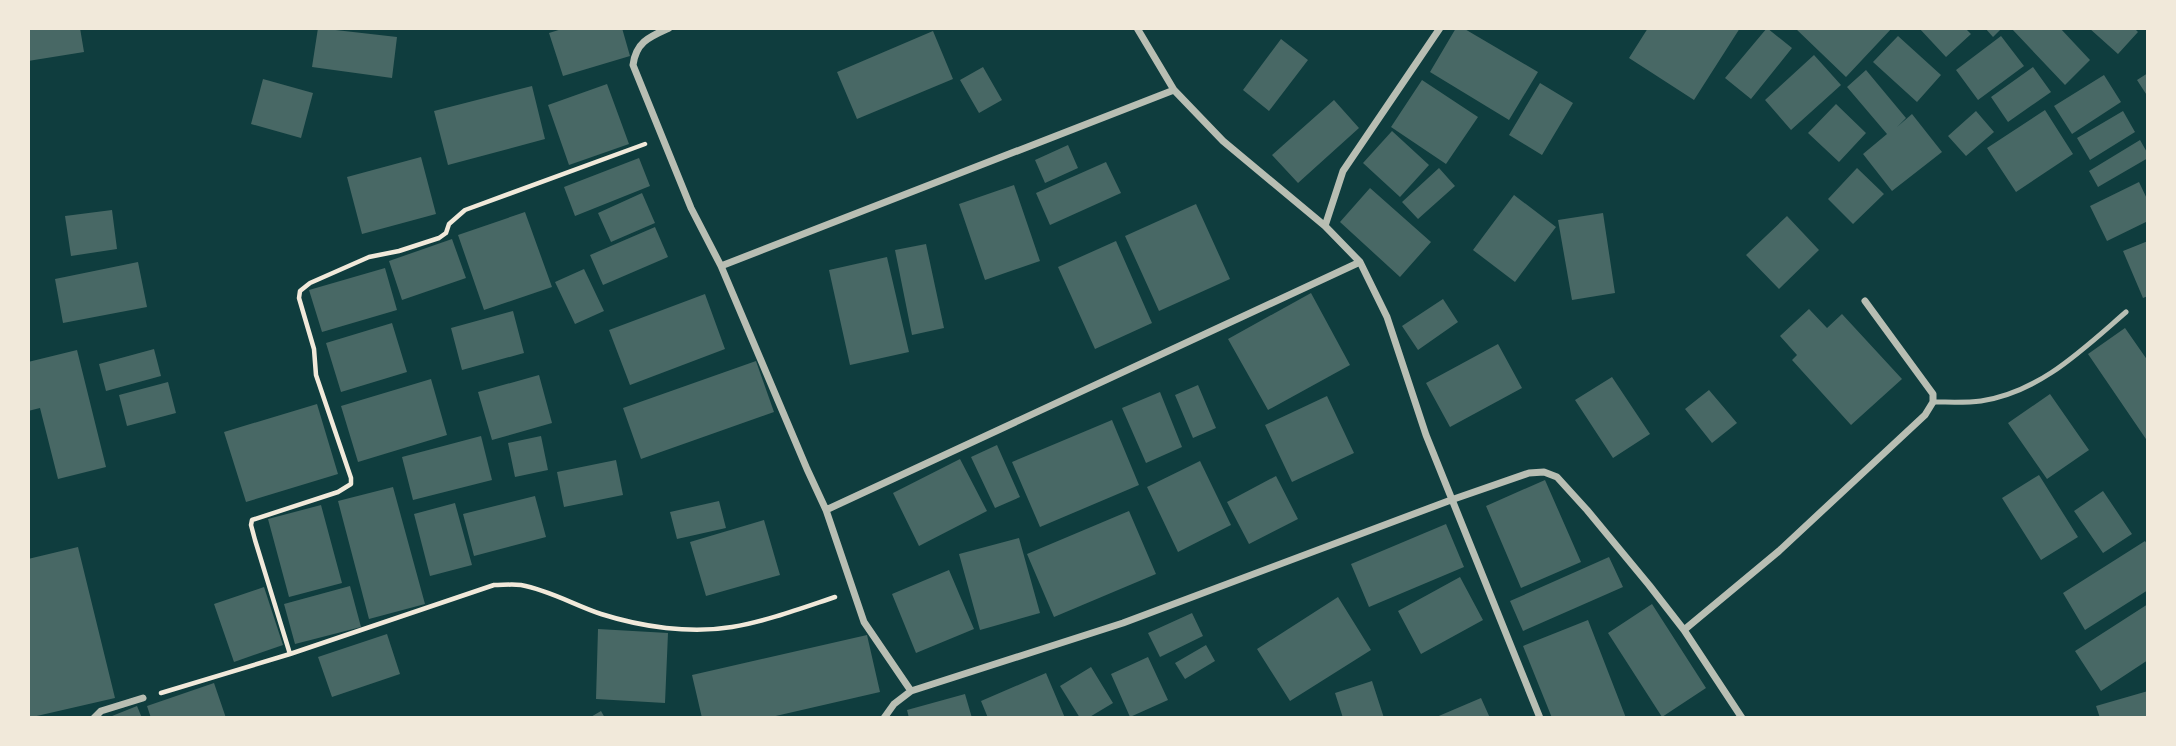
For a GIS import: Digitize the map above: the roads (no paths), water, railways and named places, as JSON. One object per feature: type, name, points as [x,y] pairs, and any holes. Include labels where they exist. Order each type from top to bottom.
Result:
[{"type":"street","points":[[669,28],[641,44],[634,53],[632,65],[691,208],[720,266],[826,510],[864,622],[911,691]]},
{"type":"street","points":[[1137,28],[1174,90],[1223,141],[1325,226],[1360,262],[1387,317],[1426,435],[1540,718]]},
{"type":"street","points":[[1325,226],[1343,171],[1440,28]]},
{"type":"street","points":[[720,266],[1174,90]]},
{"type":"street","points":[[826,510],[1360,262]]},
{"type":"street","points":[[1684,630],[1779,551],[1925,415],[1933,402],[1933,394],[1923,379],[1865,301]]},
{"type":"street","points":[[884,718],[894,704],[911,691],[1123,623],[1451,500],[1529,473],[1544,472],[1557,477],[1596,521],[1684,630],[1742,718]]},
{"type":"street","points":[[94,718],[101,711],[144,698]]},
{"type":"lane","points":[[1933,402],[1980,401],[2025,389],[2058,369],[2126,313]]}]
